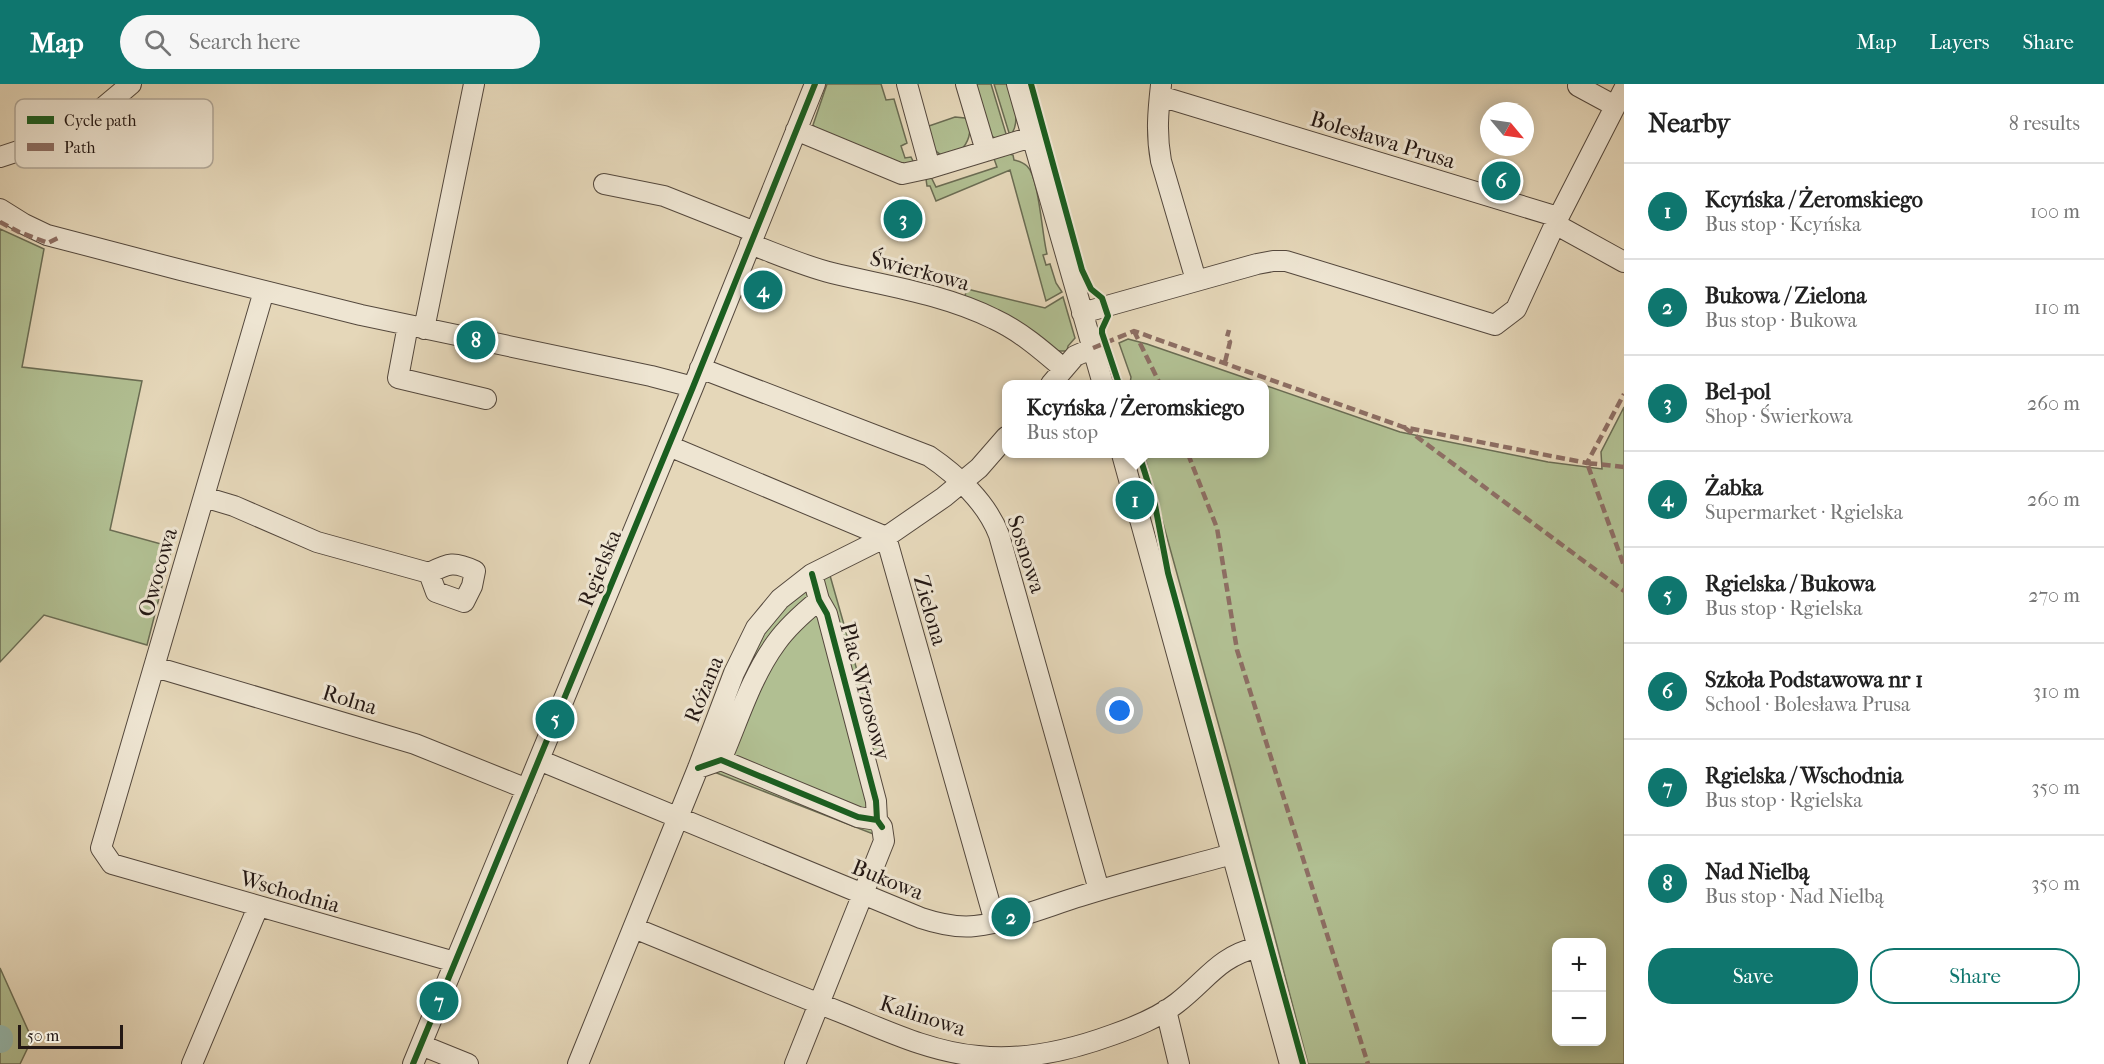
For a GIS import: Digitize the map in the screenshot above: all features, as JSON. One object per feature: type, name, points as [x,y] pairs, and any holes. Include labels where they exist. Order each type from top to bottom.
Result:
[{"type":"street","points":[[113,99],[131,84]]},
{"type":"street","points":[[474,84],[416,327],[398,378],[486,399]]},
{"type":"street","name":"Rgielska","points":[[413,1064],[669,446],[814,84]]},
{"type":"street","points":[[907,84],[930,168]]},
{"type":"street","points":[[966,84],[986,151]]},
{"type":"street","points":[[1017,84],[1102,380]]},
{"type":"street","points":[[1082,313],[1204,283],[1273,261],[1287,261],[1495,325],[1516,309],[1556,221],[1619,98],[1578,86]]},
{"type":"street","points":[[1160,90],[1156,130],[1161,161],[1204,283]]},
{"type":"street","name":"Bolesława Prusa","points":[[1160,90],[1556,221],[1624,262]]},
{"type":"street","points":[[796,130],[902,174],[930,168],[1032,137]]},
{"type":"street","points":[[0,157],[15,152]]},
{"type":"street","name":"Świerkowa","points":[[604,184],[664,196],[811,267],[968,307],[1022,335],[1064,369]]},
{"type":"street","points":[[0,209],[46,235],[264,291],[416,327],[651,376],[693,387]]},
{"type":"street","name":"Owocowa","points":[[112,864],[101,848],[264,291]]},
{"type":"street","points":[[1054,380],[1075,356],[1092,348]]},
{"type":"street","name":"Sosnowa","points":[[700,368],[929,456],[962,483],[988,513],[999,535],[1099,890]]},
{"type":"street","name":"Różana","points":[[578,1064],[734,673],[756,628],[780,599],[812,574],[886,537],[962,483],[979,468],[1002,442]]},
{"type":"street","points":[[669,446],[886,537]]},
{"type":"street","points":[[1123,458],[1290,1064]]},
{"type":"street","points":[[204,497],[234,506],[317,542],[429,573]]},
{"type":"street","name":"Zielona","points":[[886,537],[995,922]]},
{"type":"street","name":"Plac Wrzosowy","points":[[795,1064],[884,841],[876,801],[827,614],[819,600],[812,574]]},
{"type":"street","name":"Plac Wrzosowy","points":[[721,760],[759,670],[776,643],[796,619],[819,600]]},
{"type":"street","name":"Rolna","points":[[155,667],[415,744],[527,789]]},
{"type":"street","name":"Bukowa","points":[[539,760],[677,819],[939,924],[973,926],[995,922],[1099,890],[1232,854]]},
{"type":"street","points":[[698,768],[721,760],[880,824]]},
{"type":"street","name":"Wschodnia","points":[[112,864],[455,962]]},
{"type":"street","points":[[192,1064],[258,907]]},
{"type":"street","name":"Kalinowa","points":[[634,928],[920,1044],[943,1051],[979,1056],[1014,1057],[1042,1053],[1081,1044],[1141,1024],[1181,1000],[1225,960],[1245,950],[1258,947]]},
{"type":"street","points":[[1166,1010],[1179,1064]]},
{"type":"street","points":[[421,1044],[468,1064]]},
{"type":"green space","points":[[827,84],[881,84],[886,100],[894,99],[907,143],[901,146],[905,158],[911,157],[913,161],[910,167],[818,131],[813,125]]},
{"type":"green space","points":[[972,84],[991,84],[1007,137],[991,136]]},
{"type":"green space","points":[[994,84],[1008,84],[1012,97],[1016,118],[1014,130],[1010,136]]},
{"type":"green space","points":[[955,117],[965,118],[968,121],[969,137],[960,150],[954,154],[947,156],[940,154],[931,144],[926,127]]},
{"type":"green space","points":[[1013,155],[1014,160],[1027,166],[1031,172],[1040,207],[1047,254],[1043,255],[1046,265],[1050,264],[1056,283],[1062,292],[1046,301],[1010,170],[936,201],[930,186],[927,186],[926,179],[931,177],[936,187],[997,167],[993,156]]},
{"type":"green space","points":[[0,229],[44,249],[22,367],[142,381],[110,530],[172,547],[147,645],[44,615],[0,662]]},
{"type":"green space","points":[[967,289],[1045,308],[1063,297],[1075,338],[1067,351],[1056,351],[964,299]]},
{"type":"green space","points":[[1128,339],[1147,344],[1251,380],[1131,380],[1119,343]]},
{"type":"green space","points":[[1269,387],[1400,432],[1548,462],[1602,469],[1601,452],[1624,407],[1624,1064],[1308,1064],[1230,766],[1145,458],[1269,458]]},
{"type":"green space","points":[[829,572],[880,751],[869,755],[887,823],[873,834],[704,768],[760,632],[782,607]]},
{"type":"green space","points":[[0,968],[32,1039],[20,1064],[0,1064]]},
{"type":"marked path","points":[[0,222],[48,243],[58,238]]},
{"type":"marked path","points":[[1225,362],[1230,342],[1227,337],[1229,330]]},
{"type":"marked path","points":[[1134,331],[1158,380]]},
{"type":"marked path","points":[[1093,348],[1134,331],[1403,427],[1587,463],[1624,394]]},
{"type":"marked path","points":[[1405,428],[1624,591]]},
{"type":"marked path","points":[[1190,458],[1217,528],[1237,650],[1368,1064]]},
{"type":"marked path","points":[[1624,467],[1587,463],[1624,566]]},
{"type":"cycle path","points":[[413,1064],[693,387],[815,84]]},
{"type":"cycle path","points":[[1031,84],[1082,270],[1091,289],[1102,298],[1108,316],[1102,333],[1118,380]]},
{"type":"cycle path","points":[[1140,458],[1155,505],[1168,573],[1303,1064]]},
{"type":"cycle path","points":[[812,574],[819,600],[827,614],[876,801],[877,820]]},
{"type":"cycle path","points":[[698,768],[721,760],[858,817],[877,820],[882,827]]},
{"type":"place","name":"Szkoła Podstawowa nr 1","points":[[1501,181]]},
{"type":"place","name":"Bel-pol","points":[[903,219]]},
{"type":"place","name":"Żabka","points":[[763,290]]},
{"type":"place","name":"Nad Nielbą","points":[[476,340]]},
{"type":"place","name":"Kcyńska / Żeromskiego","points":[[1135,500]]},
{"type":"place","name":"Rgielska / Bukowa","points":[[555,719]]},
{"type":"place","name":"Bukowa / Zielona","points":[[1011,917]]},
{"type":"place","name":"Rgielska / Wschodnia","points":[[439,1001]]}]
